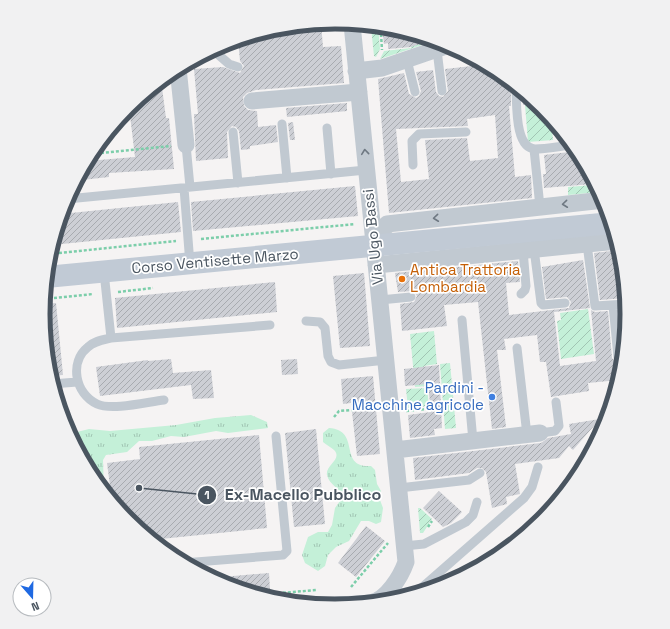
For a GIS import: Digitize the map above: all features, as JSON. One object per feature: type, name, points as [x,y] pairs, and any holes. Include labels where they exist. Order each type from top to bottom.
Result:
[{"type":"main road","name":"Corso Ventisette Marzo","points":[[52,276],[190,264],[378,252],[605,224]]},
{"type":"street","name":"Via Ugo Bassi","points":[[353,30],[366,170],[378,252],[380,300],[386,360],[398,409],[395,450],[399,488],[398,542],[406,562],[403,573],[390,589],[379,597]]},
{"type":"street","points":[[356,71],[382,68],[440,49]]},
{"type":"street","points":[[179,75],[186,144]]},
{"type":"street","points":[[252,101],[359,92]]},
{"type":"street","points":[[373,222],[597,201]]},
{"type":"street","name":"Corso Ventisette Marzo","points":[[378,252],[529,250],[611,242]]},
{"type":"street","points":[[395,450],[534,434]]},
{"type":"street","name":"Via Ugo Bassi","points":[[322,598],[338,600]]},
{"type":"lane","points":[[442,91],[443,51]]},
{"type":"lane","points":[[218,54],[229,64],[238,67]]},
{"type":"lane","points":[[407,60],[415,92]]},
{"type":"lane","points":[[516,94],[520,134],[523,142],[534,149],[565,146]]},
{"type":"lane","points":[[282,124],[287,178]]},
{"type":"lane","points":[[327,128],[330,174]]},
{"type":"lane","points":[[413,165],[412,141],[415,136],[419,134],[447,130],[466,132]]},
{"type":"lane","points":[[233,132],[238,182]]},
{"type":"lane","points":[[186,144],[190,264]]},
{"type":"lane","points":[[534,149],[540,207]]},
{"type":"lane","points":[[74,198],[366,170]]},
{"type":"lane","points":[[587,244],[594,304],[598,307],[620,304]]},
{"type":"lane","points":[[521,294],[525,290],[526,286],[529,250]]},
{"type":"lane","points":[[529,250],[541,303],[543,305],[565,303]]},
{"type":"lane","points":[[104,272],[111,338]]},
{"type":"lane","points":[[380,300],[411,297]]},
{"type":"lane","points":[[613,305],[618,354]]},
{"type":"lane","points":[[462,320],[473,442]]},
{"type":"lane","points":[[306,321],[320,322],[324,328],[328,356],[331,362],[339,365],[386,360]]},
{"type":"lane","points":[[164,400],[108,406],[96,404],[83,393],[77,382],[77,364],[82,353],[98,341],[111,338],[270,325]]},
{"type":"lane","points":[[517,348],[534,434],[555,431],[559,426],[556,402]]},
{"type":"lane","points":[[58,384],[77,382]]},
{"type":"lane","points":[[192,562],[283,555],[287,551],[276,436]]},
{"type":"lane","points":[[424,586],[524,498],[532,487],[538,467]]},
{"type":"lane","points":[[399,488],[469,480],[480,473]]},
{"type":"lane","points":[[398,542],[424,544],[466,522],[473,515],[477,502]]},
{"type":"lane","points":[[390,589],[399,593]]},
{"type":"path","points":[[100,153],[186,144]]},
{"type":"path","points":[[56,253],[373,222]]},
{"type":"path","points":[[334,417],[339,411],[426,409]]},
{"type":"path","points":[[344,587],[352,587],[398,542]]},
{"type":"path","points":[[288,596],[322,598]]},
{"type":"green space","points":[[371,31],[379,32],[380,49],[376,57],[374,56]]},
{"type":"green space","points":[[410,39],[425,43],[380,59],[384,51],[411,48]]},
{"type":"green space","points":[[525,105],[528,105],[550,126],[552,128],[553,140],[528,142]]},
{"type":"green space","points":[[589,185],[593,193],[568,195],[568,187]]},
{"type":"green space","points":[[588,309],[594,354],[561,359],[557,321],[561,320],[560,313]]},
{"type":"green space","points":[[434,331],[437,364],[424,366],[427,386],[415,387],[410,334]]},
{"type":"green space","points":[[450,363],[456,428],[445,429],[440,364]]},
{"type":"green space","points":[[427,388],[429,406],[408,408],[406,389]]},
{"type":"green space","points":[[251,415],[267,422],[268,428],[228,433],[216,431],[184,437],[171,436],[152,441],[139,441],[127,452],[106,455],[103,460],[104,482],[75,432],[89,429],[110,431],[176,425],[215,418]]},
{"type":"green space","points":[[329,428],[339,430],[345,435],[351,455],[355,461],[361,465],[371,466],[375,470],[377,484],[381,491],[380,500],[383,508],[381,522],[376,524],[369,521],[361,521],[349,541],[336,547],[328,555],[325,566],[318,571],[305,563],[302,555],[308,537],[318,532],[328,532],[332,525],[335,508],[342,498],[340,492],[330,481],[327,475],[327,471],[336,456],[334,450],[323,442],[323,433]]},
{"type":"green space","points":[[418,508],[420,508],[432,519],[423,533],[420,533]]},
{"type":"building","points":[[322,30],[323,47],[341,46],[344,83],[256,90],[247,93],[243,97],[244,106],[248,110],[257,111],[258,127],[276,125],[278,142],[250,146],[250,149],[241,150],[239,131],[236,127],[232,126],[227,132],[228,158],[196,161],[194,114],[198,114],[194,69],[223,67],[240,73],[244,66],[240,61],[239,46],[243,44],[279,34]]},
{"type":"building","points":[[383,33],[423,43],[411,47],[388,49],[388,43],[384,44]]},
{"type":"building","points":[[472,64],[511,90],[511,106],[509,106],[515,177],[531,175],[532,198],[389,213],[378,79],[404,73],[409,94],[416,98],[419,96],[421,91],[416,72],[433,70],[436,92],[439,96],[443,97],[448,91],[445,69],[472,66]],"holes":[[[495,115],[498,158],[470,161],[467,138],[425,140],[429,179],[401,182],[396,129],[468,126],[467,119]]]},
{"type":"building","points":[[162,87],[166,118],[169,118],[174,169],[109,173],[109,177],[84,180],[95,160],[135,157],[130,116]]},
{"type":"building","points":[[523,100],[528,104],[523,105]]},
{"type":"building","points":[[347,103],[347,111],[287,117],[286,108]]},
{"type":"building","points":[[293,122],[295,140],[290,140],[288,123]]},
{"type":"building","points":[[569,152],[589,184],[544,188],[543,174],[546,174],[544,155]]},
{"type":"building","points":[[355,186],[358,216],[193,231],[191,202]]},
{"type":"building","points":[[178,202],[181,232],[58,244],[68,213]]},
{"type":"building","points":[[613,251],[620,298],[600,300],[594,253]]},
{"type":"building","points":[[583,260],[590,308],[554,312],[560,366],[596,361],[591,310],[595,312],[608,311],[612,358],[616,363],[613,381],[588,383],[589,391],[551,397],[546,362],[540,362],[537,335],[504,339],[506,350],[497,350],[506,427],[492,429],[478,302],[444,305],[447,326],[402,331],[400,304],[414,302],[417,296],[413,291],[398,292],[395,273],[518,261],[520,282],[506,283],[509,315],[569,308],[571,302],[567,297],[546,299],[542,267]]},
{"type":"building","points":[[364,273],[370,346],[340,348],[333,276]]},
{"type":"building","points":[[275,282],[277,312],[117,328],[115,298]]},
{"type":"building","points":[[56,303],[63,375],[56,376],[55,370],[50,333],[50,304]]},
{"type":"building","points":[[171,359],[173,373],[211,370],[214,398],[193,399],[191,385],[100,396],[96,367],[148,360]]},
{"type":"building","points":[[297,359],[298,374],[282,375],[281,360]]},
{"type":"building","points":[[439,365],[442,428],[434,429],[435,435],[410,438],[408,415],[431,412],[428,384],[405,386],[404,369]]},
{"type":"building","points":[[373,376],[380,454],[357,456],[351,403],[343,404],[341,379]]},
{"type":"building","points":[[600,419],[573,450],[569,446],[559,458],[515,464],[520,494],[506,497],[507,504],[492,508],[486,472],[482,468],[477,468],[469,473],[415,480],[413,458],[541,443],[548,438],[571,434],[569,424]]},
{"type":"building","points":[[316,429],[325,524],[294,527],[285,433]]},
{"type":"building","points":[[259,435],[267,528],[159,539],[133,516],[111,491],[107,463],[140,459],[139,447]]},
{"type":"building","points":[[439,491],[462,512],[451,523],[443,527],[423,508]]},
{"type":"building","points":[[366,526],[385,541],[356,577],[338,563]]},
{"type":"building","points":[[269,573],[270,590],[263,591],[243,585],[223,577]]},
{"type":"place","name":"Antica Trattoria Lombardia","points":[[402,279]]},
{"type":"place","name":"Pardini - Macchine agricole","points":[[492,397]]},
{"type":"place","name":"Ex-Macello Pubblico","points":[[139,488]]}]
